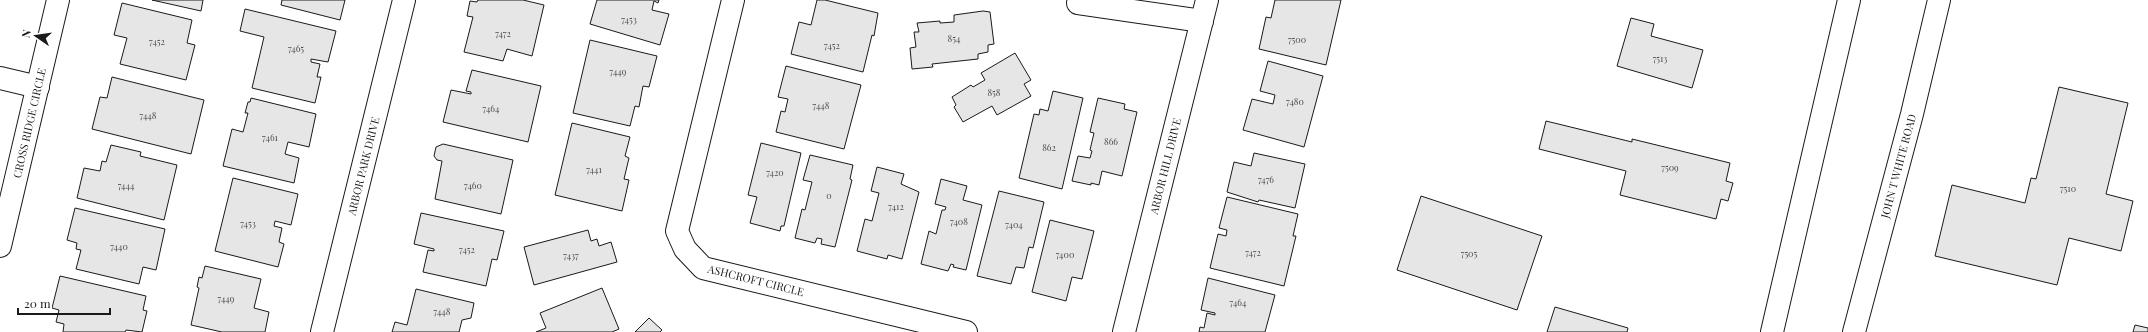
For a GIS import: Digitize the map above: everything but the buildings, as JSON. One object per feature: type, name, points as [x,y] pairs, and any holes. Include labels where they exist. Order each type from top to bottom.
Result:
[{"type":"street","name":"CROSS RIDGE CIRCLE","points":[[0,246],[58,0]]},
{"type":"street","name":"ARBOR PARK DRIVE","points":[[322,332],[404,0]]},
{"type":"street","name":"ASHCROFT CIRCLE","points":[[733,0],[677,231],[685,249],[703,268],[966,332]]},
{"type":"street","name":"ARBOR HILL DRIVE","points":[[1124,332],[1207,0]]},
{"type":"street","points":[[1772,332],[1849,0]]},
{"type":"street","name":"JOHN T WHITE ROAD","points":[[1854,332],[1912,114],[1939,0]]},
{"type":"street","points":[[1078,3],[1202,21]]},
{"type":"street","points":[[0,78],[38,87]]}]
